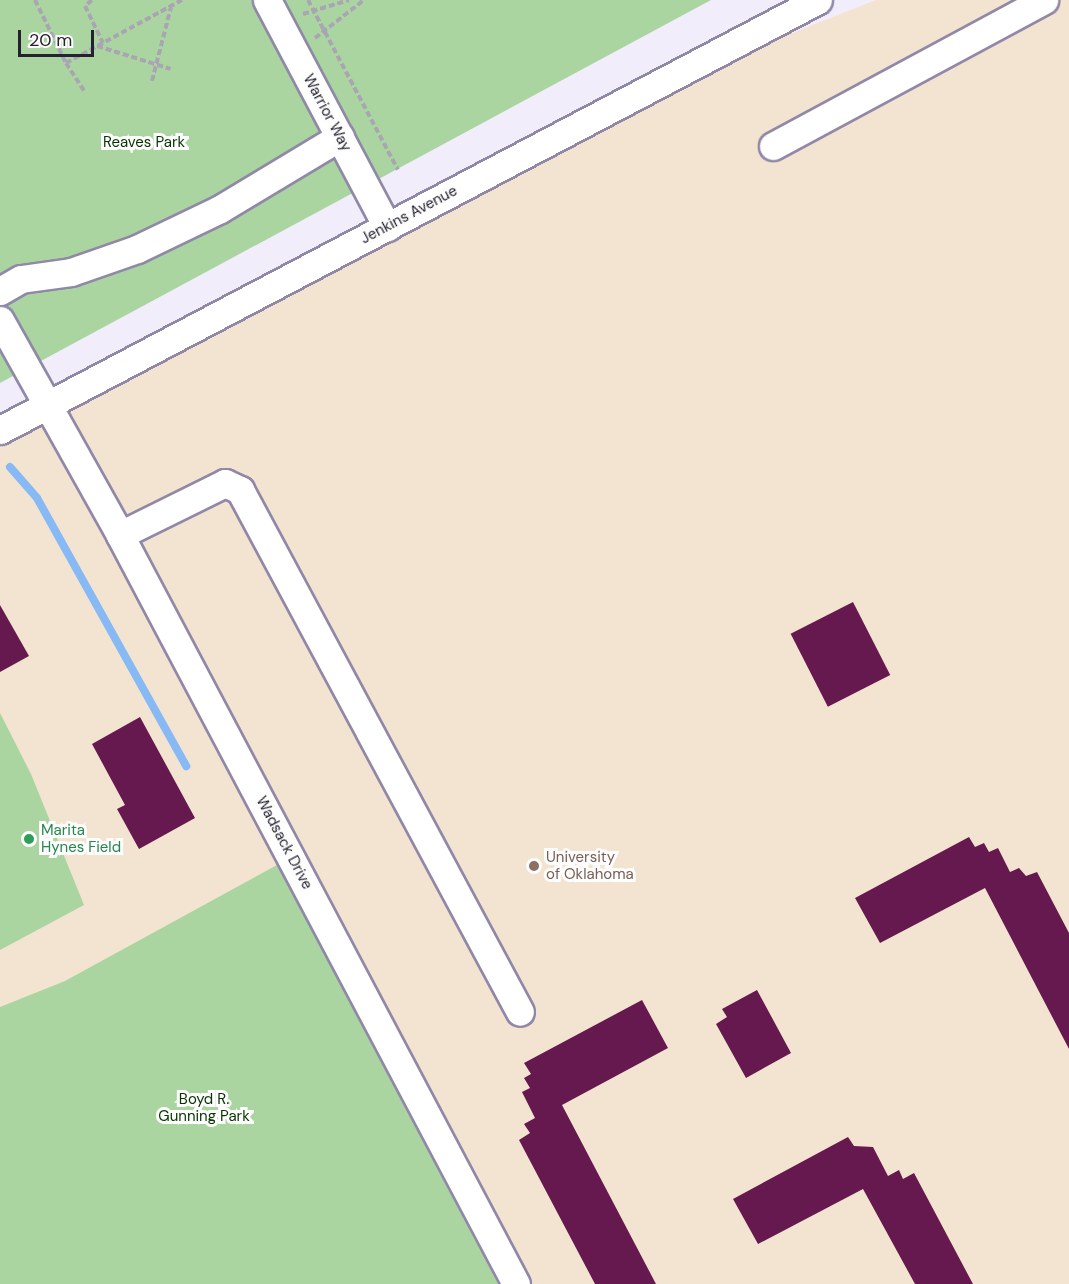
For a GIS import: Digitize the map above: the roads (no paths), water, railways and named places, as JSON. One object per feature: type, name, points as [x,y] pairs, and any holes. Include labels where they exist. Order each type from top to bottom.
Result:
[{"type":"street","name":"Jenkins Avenue","points":[[0,430],[818,0]]},
{"type":"street","points":[[773,146],[1044,0]]},
{"type":"street","name":"Warrior Way","points":[[273,11],[387,226]]},
{"type":"street","points":[[0,291],[21,279],[70,272],[137,249],[220,209],[340,137]]},
{"type":"street","name":"Wadsack Drive","points":[[0,320],[49,404],[120,535],[516,1284]]},
{"type":"street","points":[[120,535],[225,483],[240,490],[520,1012]]},
{"type":"waterway","points":[[10,467],[37,498],[186,766]]},
{"type":"place","name":"Marita Hynes Field","points":[[29,839]]},
{"type":"place","name":"University of Oklahoma","points":[[534,866]]},
{"type":"park label","name":"Reaves Park","points":[[144,143]]},
{"type":"park label","name":"Boyd R. Gunning Park","points":[[204,1108]]}]
